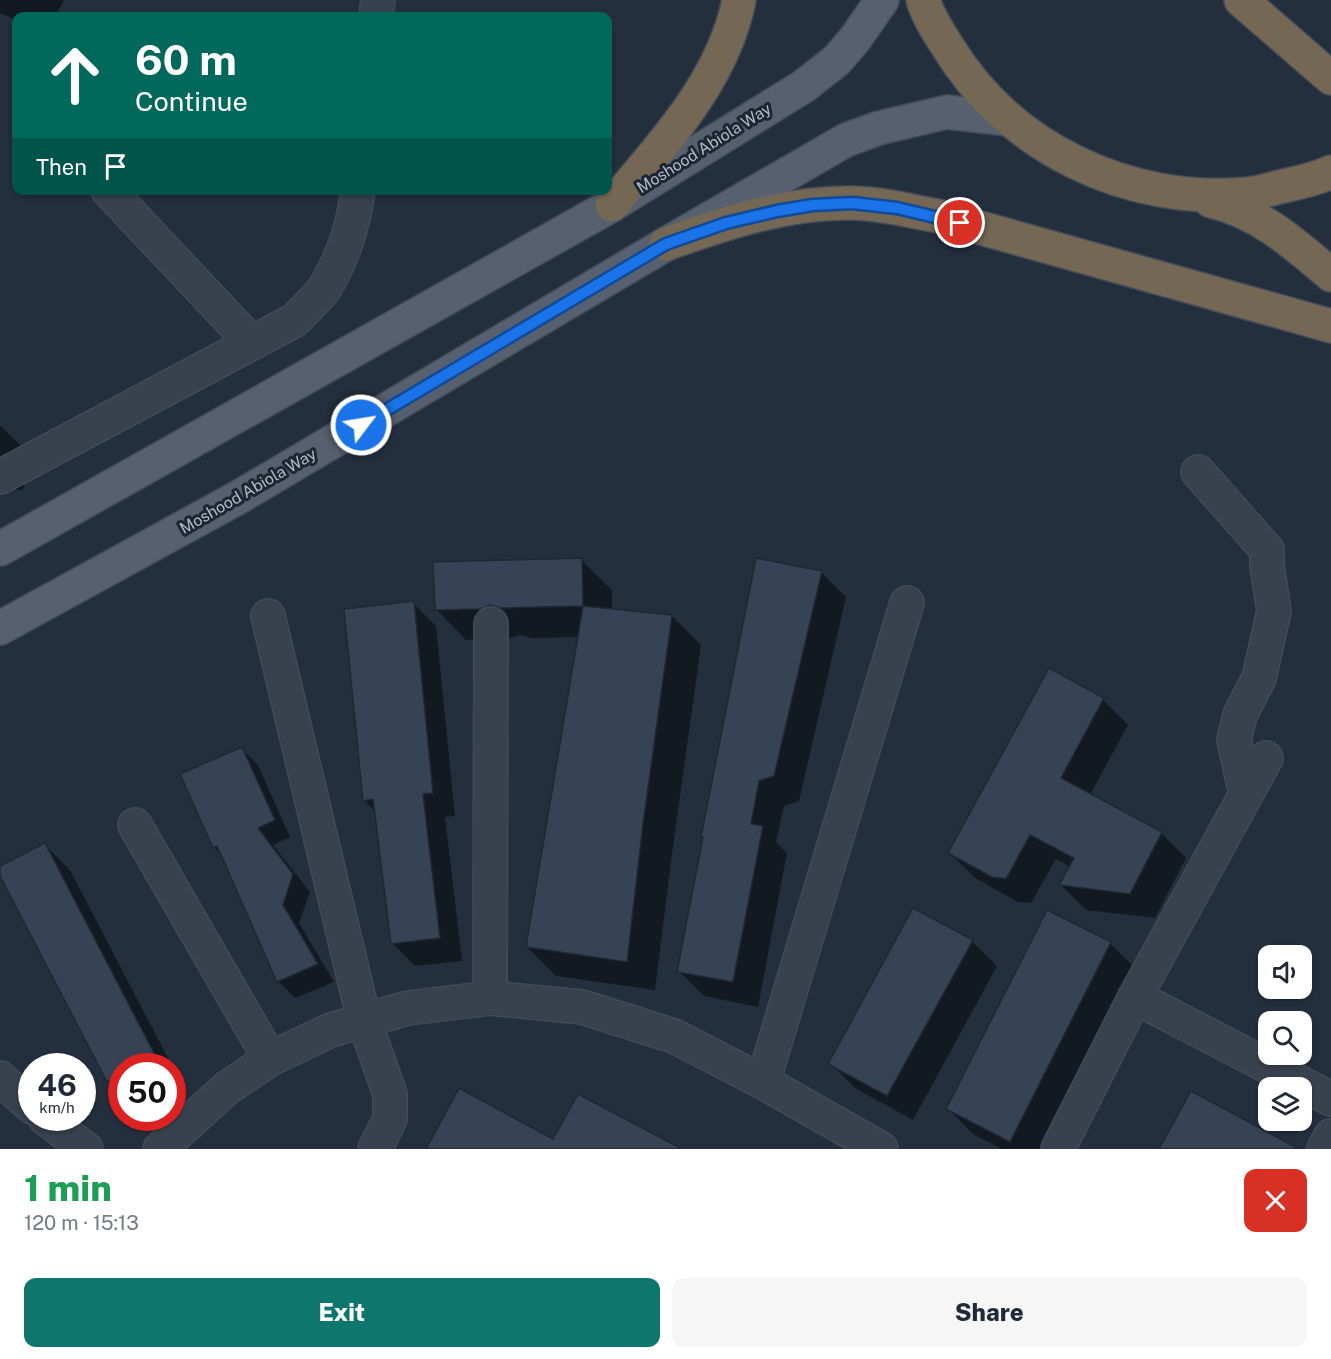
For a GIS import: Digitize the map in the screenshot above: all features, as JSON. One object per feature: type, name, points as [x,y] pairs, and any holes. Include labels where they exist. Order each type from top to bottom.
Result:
[{"type":"highway","points":[[612,205],[682,120],[713,72],[734,26],[739,0]]},
{"type":"highway","points":[[923,0],[927,13],[962,70],[1007,118],[1059,155],[1118,180],[1230,206],[1294,242],[1331,275]]},
{"type":"highway","points":[[1240,0],[1331,78]]},
{"type":"highway","points":[[1180,194],[1248,194],[1316,179],[1331,172]]},
{"type":"highway","points":[[666,244],[726,223],[777,211],[813,205],[852,203],[938,216],[1331,326]]},
{"type":"main road","name":"Moshood Abiola Way","points":[[0,549],[612,205],[804,86],[837,60],[855,39],[882,0]]},
{"type":"main road","name":"Moshood Abiola Way","points":[[0,628],[239,498],[666,244],[846,140],[879,128],[947,112],[1007,118]]},
{"type":"street","points":[[113,195],[251,342]]},
{"type":"street","points":[[0,477],[295,320],[323,290],[342,252],[357,195]]},
{"type":"street","points":[[1198,472],[1267,550],[1267,566],[1274,611],[1259,678],[1240,715],[1234,740],[1246,794]]},
{"type":"street","points":[[763,1082],[907,603]]},
{"type":"street","points":[[268,616],[364,1020],[390,1094],[390,1119],[375,1149]]},
{"type":"street","points":[[490,998],[491,624]]},
{"type":"street","points":[[1058,1149],[1135,998],[1266,758]]},
{"type":"street","points":[[135,825],[270,1059]]},
{"type":"street","points":[[160,1149],[227,1088],[270,1059],[331,1030],[408,1008],[490,998],[582,1007],[674,1036],[763,1082],[881,1149]]},
{"type":"street","points":[[1135,998],[1331,1099]]},
{"type":"street","points":[[0,1078],[18,1094]]},
{"type":"street","points":[[62,1131],[86,1149]]},
{"type":"street","points":[[1324,1149],[1331,1136]]},
{"type":"building","points":[[582,558],[583,606],[501,608],[490,605],[480,609],[435,610],[433,562]]},
{"type":"building","points":[[756,558],[822,571],[774,776],[759,781],[751,824],[763,826],[733,982],[677,972]]},
{"type":"building","points":[[414,601],[433,793],[423,794],[440,938],[391,944],[373,799],[363,801],[344,609]]},
{"type":"building","points":[[583,606],[672,615],[643,824],[627,962],[526,947]]},
{"type":"building","points":[[1049,668],[1104,698],[1061,778],[1162,832],[1130,894],[1059,885],[1074,858],[1030,835],[1006,879],[992,877],[948,853]]},
{"type":"building","points":[[242,747],[275,820],[258,828],[293,874],[283,905],[318,964],[277,982],[217,846],[213,848],[180,774]]},
{"type":"building","points":[[45,843],[154,1053],[108,1053],[107,1082],[96,1061],[96,1053],[92,1053],[0,876],[0,866]]},
{"type":"building","points":[[913,908],[973,940],[887,1096],[828,1064]]},
{"type":"building","points":[[1047,910],[1111,942],[1010,1142],[946,1109]]},
{"type":"building","points":[[459,1088],[553,1139],[578,1094],[682,1149],[426,1149]]},
{"type":"building","points":[[1191,1091],[1258,1127],[1258,1131],[1265,1131],[1299,1149],[1159,1149]]},
{"type":"route","points":[[361,425],[666,244],[726,223],[813,205],[852,203],[897,208],[960,223]]}]
